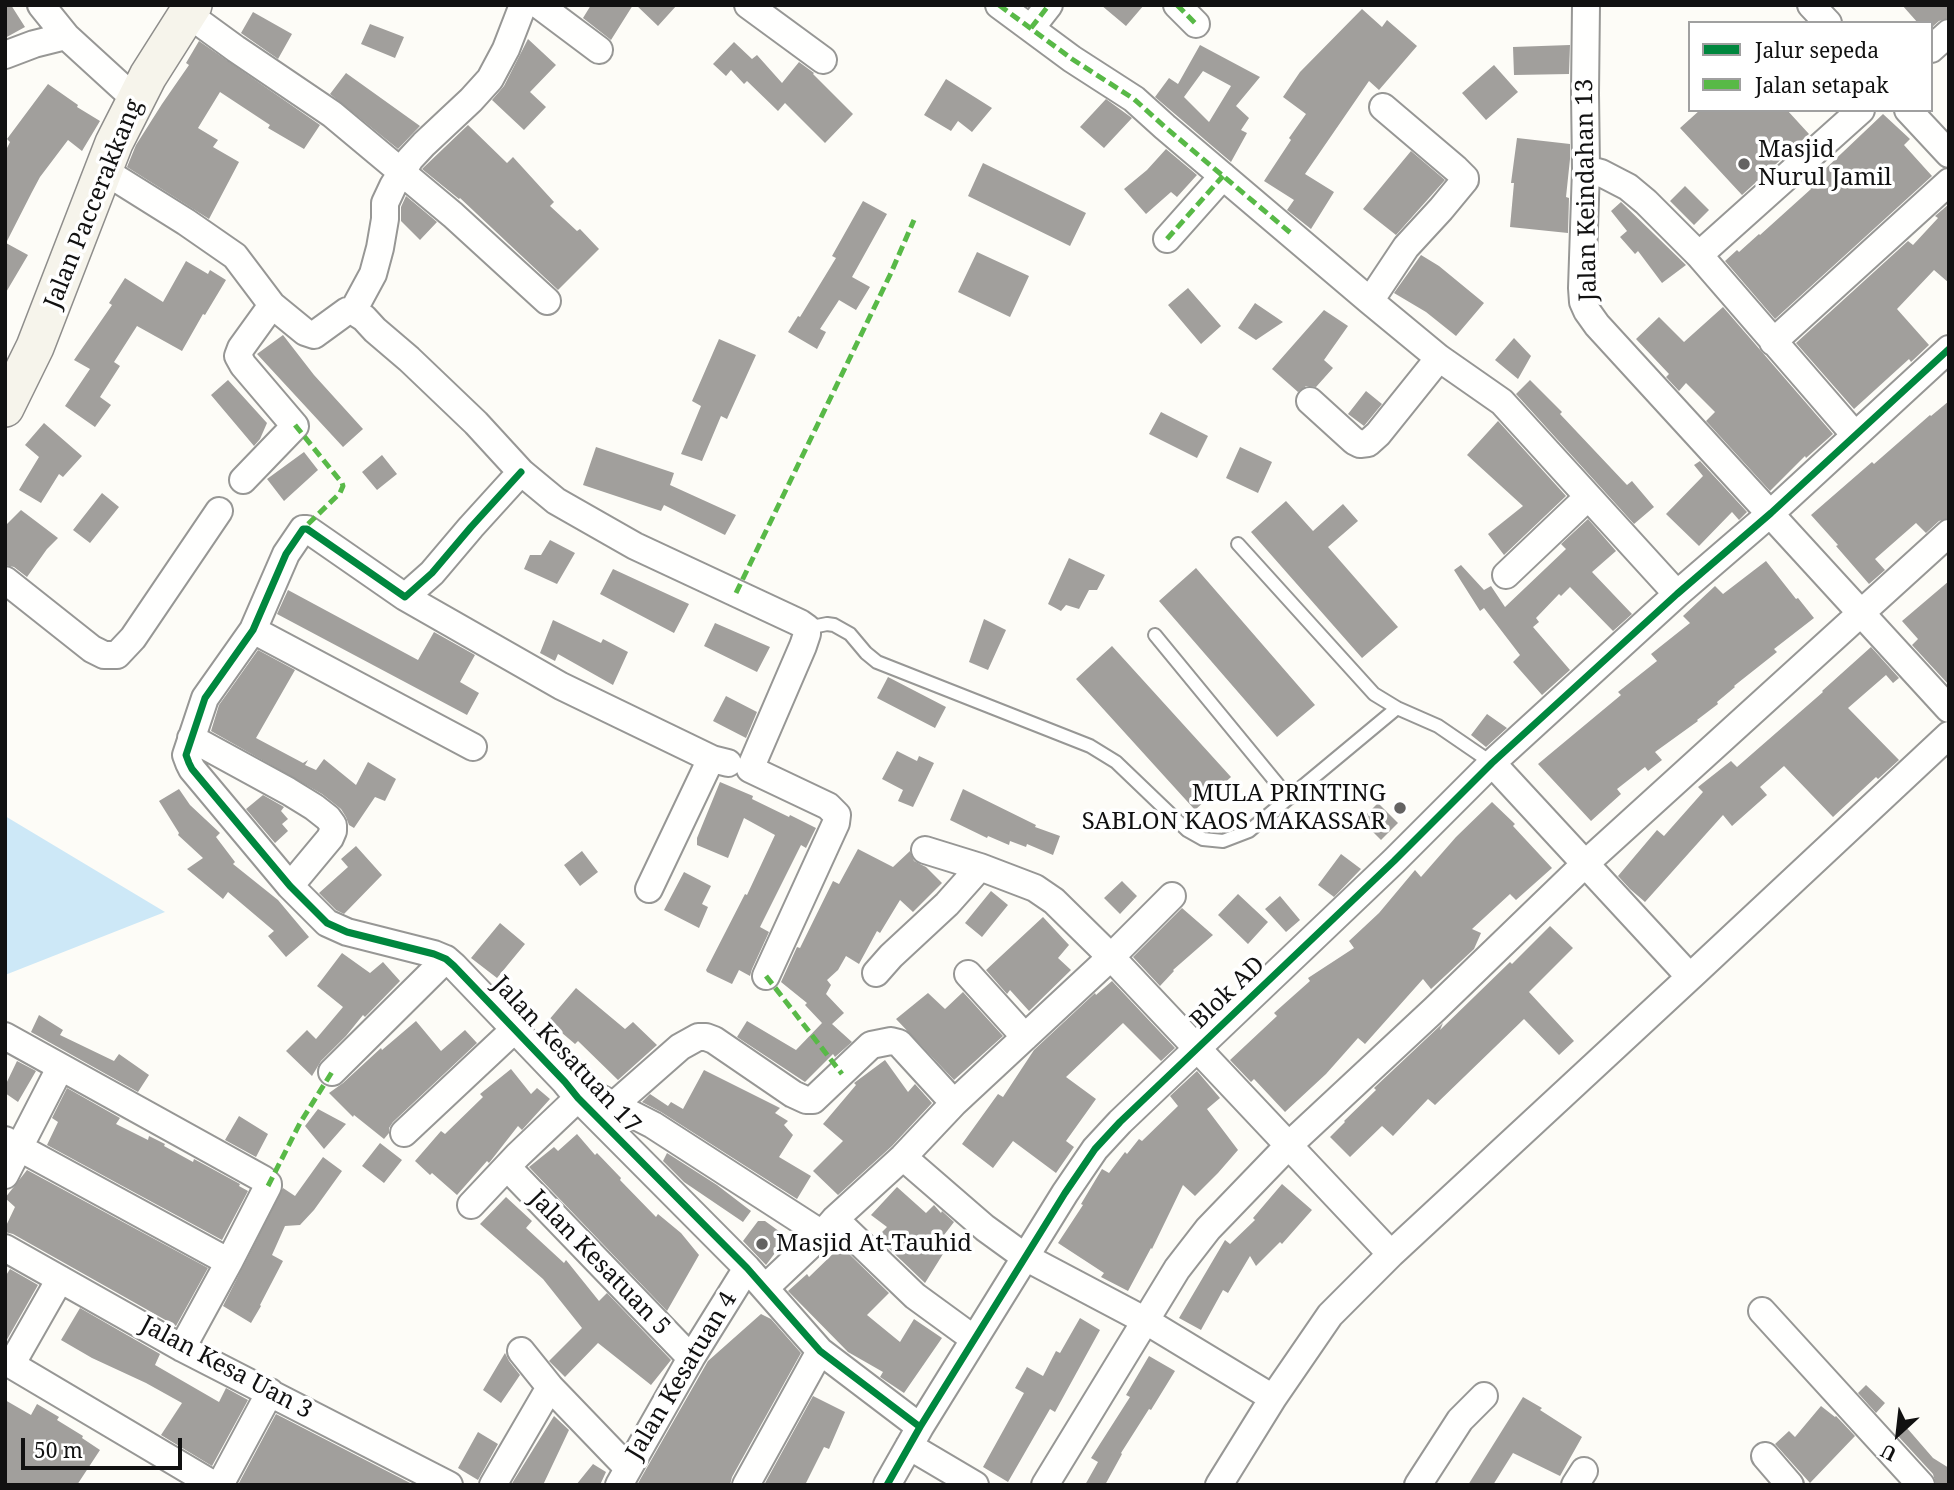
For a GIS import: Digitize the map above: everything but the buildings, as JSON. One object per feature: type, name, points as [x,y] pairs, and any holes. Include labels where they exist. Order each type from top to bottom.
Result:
[{"type":"main road","name":"Jalan Paccerakkang","points":[[5,408],[35,347],[114,143],[162,53],[191,10]]},
{"type":"street","points":[[41,5],[66,36],[136,100]]},
{"type":"street","points":[[353,311],[373,274],[382,239],[385,204],[402,171],[424,144],[490,79],[512,37],[523,5]]},
{"type":"street","points":[[540,5],[599,50]]},
{"type":"street","points":[[748,5],[823,60]]},
{"type":"street","points":[[999,5],[1072,59],[1134,99],[1439,358],[1502,402],[1677,594]]},
{"type":"street","points":[[1031,29],[1049,5]]},
{"type":"street","points":[[1177,5],[1196,24]]},
{"type":"street","name":"Jalan Keindahan 13","points":[[1587,5],[1582,288],[1587,311],[1949,709]]},
{"type":"street","points":[[191,10],[236,49],[331,114],[402,171],[547,301]]},
{"type":"street","points":[[1933,46],[1949,33]]},
{"type":"street","points":[[5,55],[66,36]]},
{"type":"street","points":[[1370,300],[1406,247],[1465,180],[1465,177],[1383,107]]},
{"type":"street","points":[[1699,255],[1859,112]]},
{"type":"street","points":[[1910,112],[1949,154]]},
{"type":"street","points":[[103,170],[235,256],[272,306],[305,332],[314,335],[347,311],[353,311],[364,318],[477,423],[521,472],[556,501],[635,546],[807,628],[799,657],[750,769]]},
{"type":"street","points":[[1586,170],[1601,173],[1628,187],[1646,202],[1699,255],[1855,435]]},
{"type":"street","points":[[1167,239],[1223,176]]},
{"type":"street","points":[[1773,342],[1949,182]]},
{"type":"street","points":[[243,480],[295,426],[238,356],[272,306]]},
{"type":"street","name":"Blok AD","points":[[887,1485],[1065,1193],[1095,1149],[1120,1122],[1394,861],[1492,763],[1949,349]]},
{"type":"street","points":[[1310,401],[1354,441],[1360,444],[1368,443],[1439,358]]},
{"type":"street","points":[[405,597],[432,573],[521,472]]},
{"type":"street","points":[[1506,575],[1588,497]]},
{"type":"street","points":[[5,580],[92,649],[104,655],[117,655],[133,638],[219,511]]},
{"type":"street","points":[[290,887],[330,838],[333,825],[314,807],[191,738],[205,698],[253,630],[286,554],[304,528],[405,597],[561,686],[712,759],[750,769],[828,806],[836,815],[836,823],[766,976]]},
{"type":"street","points":[[1045,1485],[1194,1245],[1289,1145],[1586,863],[1949,533]]},
{"type":"street","points":[[253,630],[473,747]]},
{"type":"street","points":[[1224,1483],[1273,1398],[1330,1315],[1391,1254],[1949,735]]},
{"type":"street","name":"Jalan Kesatuan 17","points":[[191,738],[186,755],[192,769],[290,887],[315,913],[347,932],[446,959],[747,1268],[820,1351],[915,1436],[975,1485]]},
{"type":"street","points":[[649,889],[712,759]]},
{"type":"street","points":[[1492,763],[1690,977]]},
{"type":"street","points":[[925,850],[981,867],[1045,894],[1111,957],[1391,1254]]},
{"type":"street","points":[[876,973],[981,867]]},
{"type":"street","points":[[765,1287],[903,1157],[954,1103],[1111,957],[1171,896]]},
{"type":"street","points":[[332,1072],[446,959]]},
{"type":"street","points":[[968,974],[1025,1037]]},
{"type":"street","points":[[404,1133],[514,1029]]},
{"type":"street","points":[[5,1036],[266,1182],[268,1186],[182,1348]]},
{"type":"street","points":[[614,1105],[680,1047],[698,1037],[714,1040],[806,1100],[813,1100],[871,1045],[891,1041],[899,1043],[954,1103]]},
{"type":"street","points":[[5,1175],[12,1144],[60,1068]]},
{"type":"street","points":[[471,1205],[542,1131],[572,1090],[587,1090],[829,1227],[974,1339]]},
{"type":"street","points":[[12,1144],[229,1262]]},
{"type":"street","points":[[903,1157],[985,1228],[1025,1257],[1146,1321],[1273,1398]]},
{"type":"street","name":"Jalan Kesatuan 5","points":[[507,1167],[691,1358]]},
{"type":"street","name":"Jalan Kesa Uan 3","points":[[5,1248],[182,1348],[449,1485]]},
{"type":"street","name":"Jalan Kesatuan 4","points":[[623,1476],[747,1268]]},
{"type":"street","points":[[60,1279],[8,1363],[214,1485]]},
{"type":"street","points":[[1762,1311],[1921,1485]]},
{"type":"street","points":[[521,1351],[623,1476]]},
{"type":"street","points":[[746,1485],[820,1351]]},
{"type":"street","points":[[493,1485],[550,1387]]},
{"type":"street","points":[[220,1485],[270,1392]]},
{"type":"street","points":[[1418,1485],[1460,1420],[1484,1396]]},
{"type":"street","points":[[1765,1456],[1790,1485]]},
{"type":"lane","points":[[1238,544],[1374,694],[1397,708],[1438,726],[1492,763]]},
{"type":"lane","points":[[807,628],[834,625],[850,634],[877,662],[1090,746],[1116,762],[1187,830],[1203,839],[1223,841],[1249,831],[1397,708]]},
{"type":"lane","points":[[1155,635],[1289,798]]},
{"type":"water","points":[[5,816],[165,912],[5,975]]},
{"type":"marked path","points":[[999,5],[1072,59],[1134,99],[1293,235]]},
{"type":"marked path","points":[[1031,28],[1049,5]]},
{"type":"marked path","points":[[1177,5],[1196,24]]},
{"type":"marked path","points":[[1167,239],[1223,176]]},
{"type":"marked path","points":[[736,593],[914,220]]},
{"type":"marked path","points":[[295,425],[343,486],[340,493],[304,528]]},
{"type":"marked path","points":[[766,976],[842,1074]]},
{"type":"marked path","points":[[268,1186],[300,1123],[332,1072]]},
{"type":"cycle path","points":[[887,1485],[1065,1193],[1095,1149],[1120,1122],[1394,861],[1492,763],[1949,349]]},
{"type":"cycle path","points":[[521,472],[432,573],[405,597],[307,529],[303,529],[286,554],[253,630],[205,698],[186,755],[189,763],[290,886],[327,923],[347,932],[434,954],[454,966],[578,1098],[747,1268],[820,1351],[920,1427]]},
{"type":"place","name":"Masjid Nurul Jamil","points":[[1744,164]]},
{"type":"place","name":"MULA PRINTING SABLON KAOS MAKASSAR","points":[[1400,808]]},
{"type":"place","name":"Masjid At-Tauhid","points":[[762,1244]]}]
